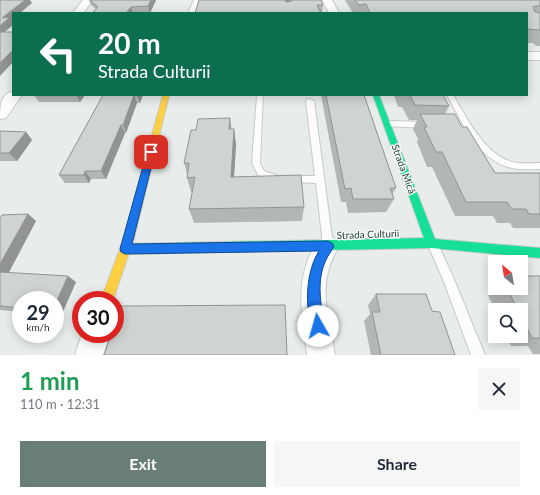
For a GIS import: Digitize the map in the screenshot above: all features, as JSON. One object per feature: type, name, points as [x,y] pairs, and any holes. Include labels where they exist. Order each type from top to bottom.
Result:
[{"type":"street","points":[[79,12],[88,0]]},
{"type":"street","points":[[193,12],[199,0]]},
{"type":"street","points":[[327,0],[333,12]]},
{"type":"street","points":[[528,56],[540,56]]},
{"type":"street","points":[[0,114],[14,96]]},
{"type":"street","points":[[110,291],[125,249],[166,96]]},
{"type":"street","name":"Strada Mică","points":[[376,96],[431,243]]},
{"type":"street","name":"Strada Culturii","points":[[125,249],[431,243],[540,253]]},
{"type":"street","points":[[321,355],[314,296],[314,280],[321,258],[328,246]]},
{"type":"street","points":[[88,355],[93,343]]},
{"type":"lane","points":[[260,96],[256,163],[258,170],[265,176],[275,178],[319,180]]},
{"type":"lane","points":[[450,96],[465,126],[496,158],[515,165],[540,166]]},
{"type":"lane","points":[[310,101],[328,246]]},
{"type":"lane","points":[[388,124],[432,126]]},
{"type":"lane","points":[[431,243],[449,281],[478,355]]},
{"type":"building","points":[[0,0],[25,0],[2,18],[10,17],[0,26]]},
{"type":"building","points":[[90,0],[151,0],[148,6],[131,7],[127,12],[93,12],[98,7]]},
{"type":"building","points":[[199,0],[285,0],[286,2],[292,1],[291,0],[321,0],[323,5],[317,5],[320,12],[195,12]]},
{"type":"building","points":[[355,0],[540,0],[540,6],[533,7],[535,12],[540,13],[540,30],[528,29],[528,12],[370,12],[366,4],[359,5]]},
{"type":"building","points":[[0,32],[12,32],[12,51],[0,63]]},
{"type":"building","points":[[102,96],[134,96],[123,125],[121,125],[101,171],[85,171],[84,175],[59,175]]},
{"type":"building","points":[[326,96],[364,96],[396,188],[390,188],[394,199],[353,199],[351,188],[345,189]]},
{"type":"building","points":[[410,96],[444,96],[449,106],[415,105]]},
{"type":"building","points":[[420,114],[455,114],[462,127],[467,127],[495,173],[540,173],[540,214],[529,214],[526,209],[512,209],[507,202],[466,202],[442,152],[436,152],[424,127],[427,127]]},
{"type":"building","points":[[230,118],[229,129],[234,129],[231,177],[301,175],[304,207],[189,209],[195,177],[187,178],[189,163],[184,163],[191,130],[196,130],[198,119]]},
{"type":"building","points":[[0,131],[26,132],[9,153],[0,153]]},
{"type":"building","points":[[28,214],[0,264],[0,218],[2,215]]},
{"type":"building","points":[[0,272],[68,276],[61,291],[12,291],[12,307],[0,306]]},
{"type":"building","points":[[528,276],[540,276],[540,338],[532,338],[528,330],[528,303],[514,303],[510,295],[528,295]]},
{"type":"building","points":[[376,294],[426,294],[432,311],[440,312],[455,355],[381,355],[372,312],[380,312]]},
{"type":"building","points":[[285,305],[287,355],[104,355],[108,343],[124,343],[124,306]]},
{"type":"traffic: fast","points":[[376,96],[431,243]]},
{"type":"traffic: fast","points":[[125,249],[431,243],[540,253]]},
{"type":"traffic: slow","points":[[110,291],[129,238],[166,96]]},
{"type":"route","points":[[151,152],[125,249],[328,246],[321,258],[314,280],[314,296],[318,326]]}]
